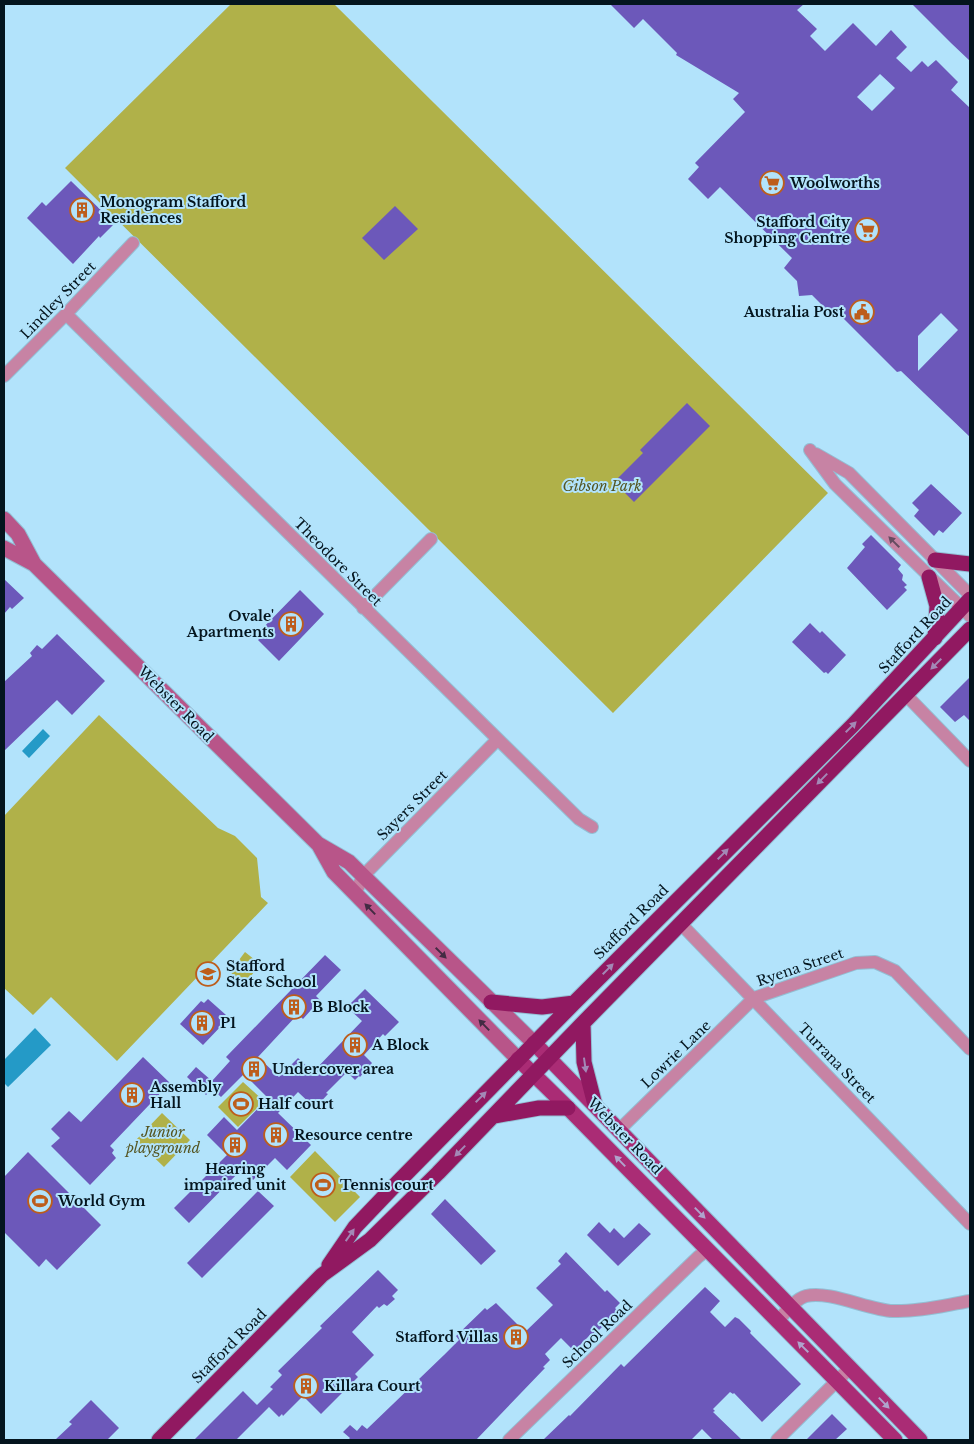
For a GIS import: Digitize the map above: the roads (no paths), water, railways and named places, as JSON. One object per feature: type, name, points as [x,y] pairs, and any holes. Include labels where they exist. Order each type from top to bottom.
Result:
[{"type":"highway","points":[[935,560],[970,564]]},
{"type":"highway","points":[[929,577],[937,606],[935,638]]},
{"type":"highway","name":"Stafford Road","points":[[322,1275],[355,1227],[518,1059],[853,725],[935,638],[967,608]]},
{"type":"highway","name":"Stafford Road","points":[[159,1440],[322,1275],[370,1240],[494,1116],[680,923],[970,629]]},
{"type":"highway","points":[[491,1002],[542,1008],[574,1003]]},
{"type":"highway","points":[[583,1023],[584,1062],[594,1105]]},
{"type":"highway","points":[[494,1116],[539,1108],[568,1108]]},
{"type":"main road","name":"Webster Road","points":[[4,519],[18,534],[34,564],[318,844],[349,862],[534,1044],[920,1440]]},
{"type":"main road","name":"Webster Road","points":[[4,548],[34,564]]},
{"type":"main road","name":"Webster Road","points":[[318,844],[334,872],[355,894],[895,1440]]},
{"type":"street","name":"Lindley Street","points":[[4,376],[133,243]]},
{"type":"street","name":"Theodore Street","points":[[66,314],[497,740],[579,819],[592,828]]},
{"type":"street","points":[[967,608],[929,577],[835,484],[810,450],[849,473],[970,595]]},
{"type":"street","points":[[363,608],[432,540]]},
{"type":"street","points":[[906,694],[970,761]]},
{"type":"street","name":"Sayers Street","points":[[355,894],[363,876],[497,740]]},
{"type":"street","name":"Turrana Street","points":[[680,923],[970,1224]]},
{"type":"street","name":"Ryena Street","points":[[754,998],[856,963],[875,962],[895,971],[970,1049]]},
{"type":"street","name":"Lowrie Lane","points":[[619,1130],[754,998]]},
{"type":"street","name":"School Road","points":[[509,1440],[707,1250]]},
{"type":"street","points":[[778,1322],[800,1299],[811,1295],[893,1311],[915,1310],[970,1301]]},
{"type":"street","points":[[776,1440],[850,1368]]},
{"type":"water","points":[[43,729],[50,736],[29,758],[22,751]]},
{"type":"water","points":[[35,1028],[51,1045],[8,1087],[4,1083],[4,1060]]},
{"type":"place","name":"Woolworths","points":[[772,183]]},
{"type":"place","name":"Monogram Stafford Residences","points":[[82,210]]},
{"type":"place","name":"Stafford City Shopping Centre","points":[[867,230]]},
{"type":"place","name":"Australia Post","points":[[862,312]]},
{"type":"place","name":"Ovale' Apartments","points":[[291,624]]},
{"type":"place","name":"Stafford State School","points":[[208,974]]},
{"type":"place","name":"B Block","points":[[294,1007]]},
{"type":"place","name":"P1","points":[[202,1023]]},
{"type":"place","name":"A Block","points":[[355,1045]]},
{"type":"place","name":"Undercover area","points":[[254,1069]]},
{"type":"place","name":"Assembly Hall","points":[[132,1095]]},
{"type":"place","name":"Half court","points":[[241,1104]]},
{"type":"place","name":"Resource centre","points":[[276,1135]]},
{"type":"place","name":"Hearing impaired unit","points":[[235,1145]]},
{"type":"place","name":"Tennis court","points":[[323,1185]]},
{"type":"place","name":"World Gym","points":[[40,1201]]},
{"type":"place","name":"Stafford Villas","points":[[516,1337]]},
{"type":"place","name":"Killara Court","points":[[306,1386]]},
{"type":"park label","name":"Gibson Park","points":[[602,486]]},
{"type":"park label","name":"Junior playground","points":[[163,1140]]}]
